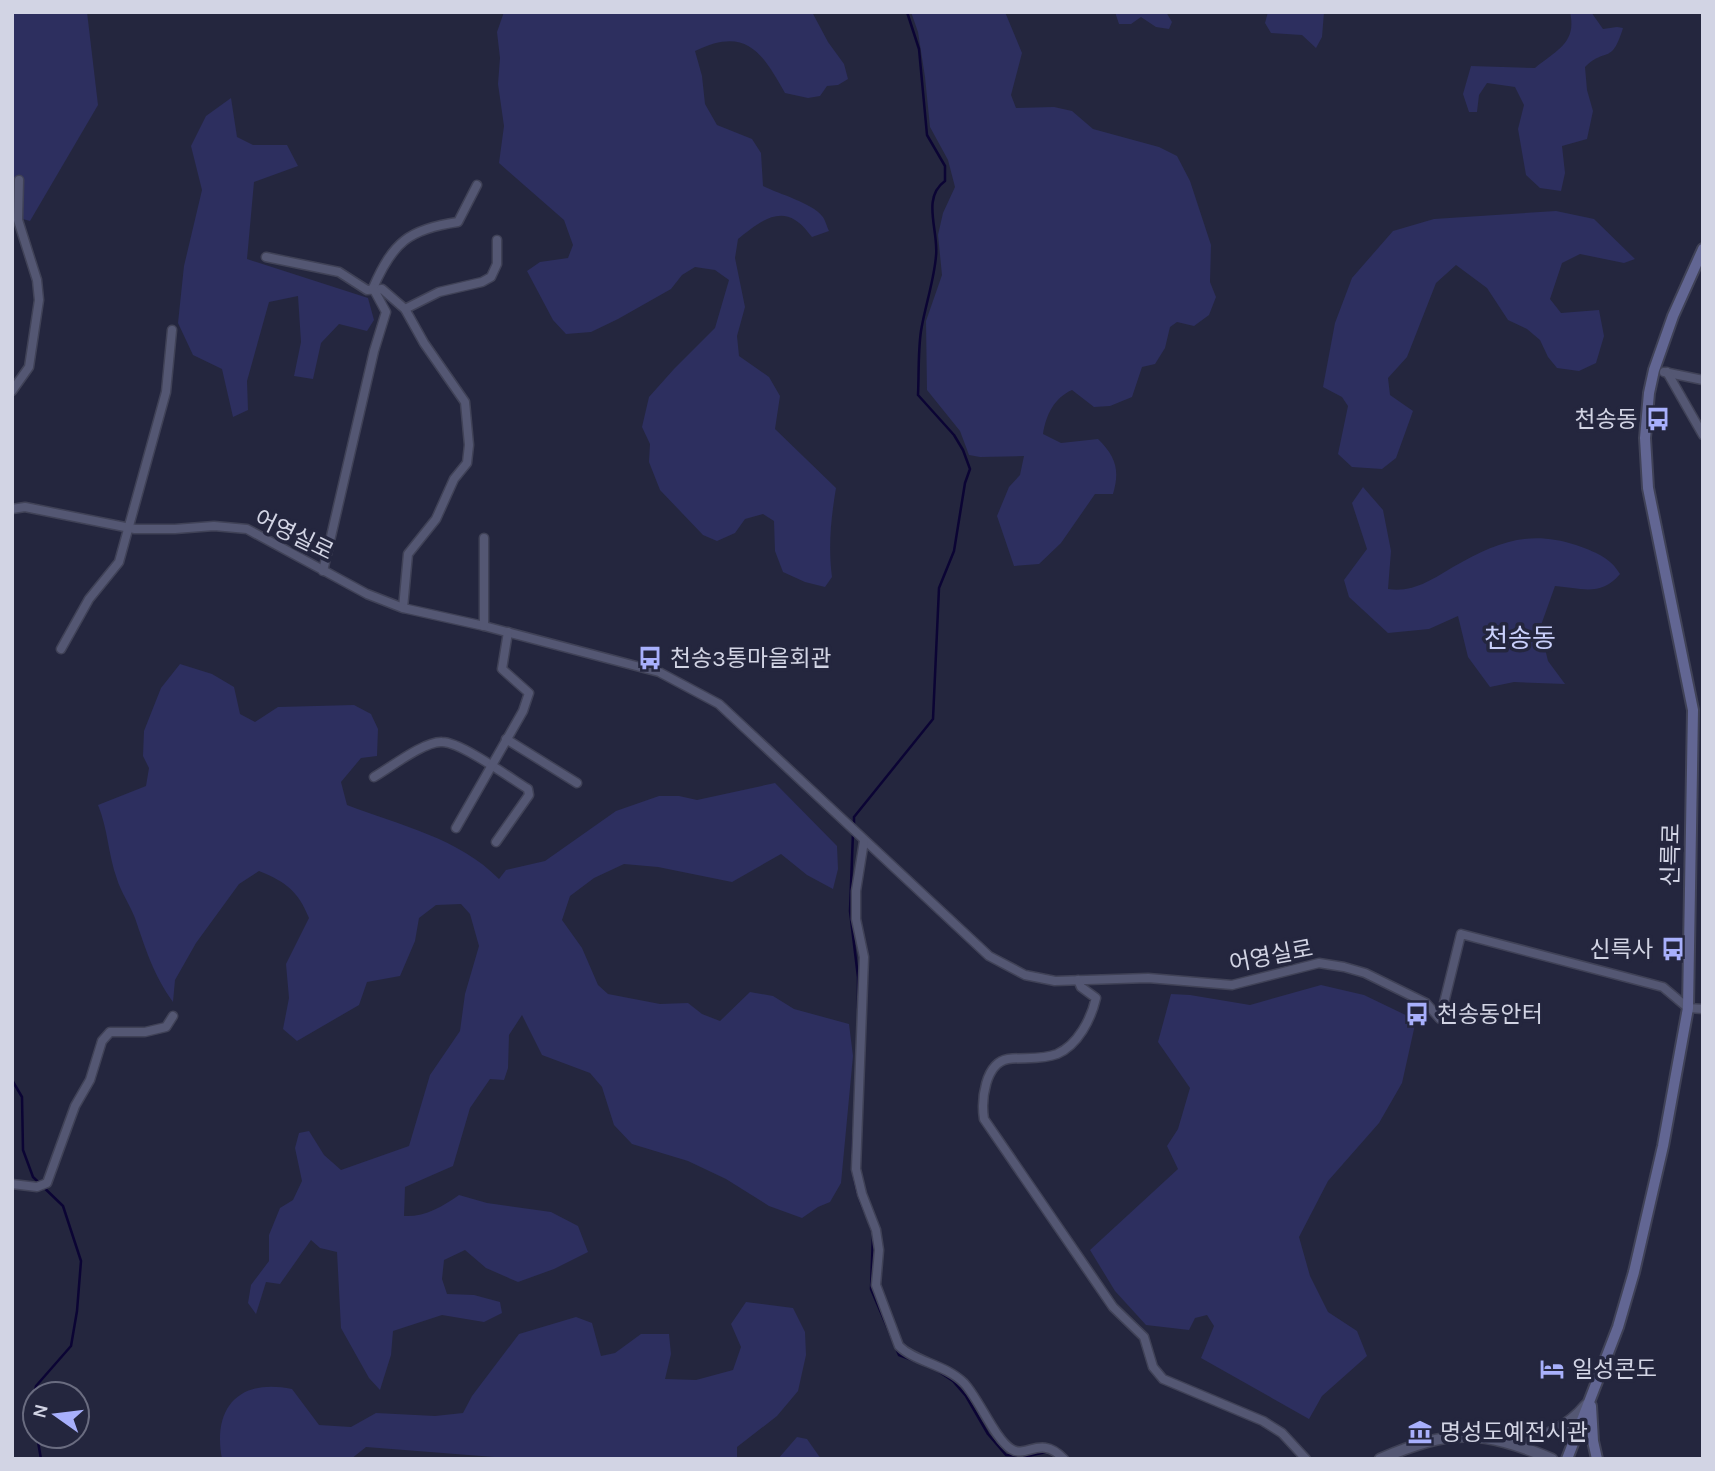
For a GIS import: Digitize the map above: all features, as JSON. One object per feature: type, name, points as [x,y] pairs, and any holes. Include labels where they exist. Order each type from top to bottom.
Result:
[{"type":"main road","name":"신륵로","points":[[1567,1459],[1618,1327],[1634,1272],[1663,1146],[1688,1008],[1693,710],[1648,488],[1645,438],[1648,393],[1654,370],[1672,316],[1703,249]]},
{"type":"main road","points":[[1591,1400],[1593,1441],[1597,1459]]},
{"type":"street","points":[[12,391],[29,367],[39,300],[37,280],[18,220],[19,180]]},
{"type":"street","points":[[373,288],[384,264],[405,238],[431,226],[458,222],[477,185]]},
{"type":"street","points":[[405,310],[439,292],[482,282],[491,277],[497,264],[497,240]]},
{"type":"street","points":[[266,257],[339,272],[367,290],[382,289],[405,310],[424,343],[465,402],[469,445],[467,463],[454,480],[436,519],[408,554],[403,608]]},
{"type":"street","points":[[323,571],[374,351],[386,312],[373,288]]},
{"type":"street","points":[[61,649],[89,599],[118,562],[166,392],[172,330]]},
{"type":"street","points":[[1654,370],[1703,380]]},
{"type":"street","points":[[1667,372],[1703,435]]},
{"type":"street","name":"어영실로","points":[[12,509],[25,507],[129,527],[175,529],[214,526],[247,530],[367,594],[403,608],[508,632],[659,673],[719,704],[989,956],[1025,975],[1055,981],[1148,978],[1232,985],[1319,963],[1364,973],[1426,1003],[1440,1019],[1461,934],[1663,987],[1688,1008]]},
{"type":"street","points":[[484,538],[484,626]]},
{"type":"street","points":[[456,828],[523,711],[529,693],[502,669],[508,632]]},
{"type":"street","points":[[506,739],[577,782]]},
{"type":"street","points":[[374,777],[427,746],[441,741],[451,744],[528,789],[529,795],[496,842]]},
{"type":"street","points":[[862,839],[856,891],[856,919],[864,957],[856,1169],[876,1230],[879,1251],[876,1285],[896,1338],[905,1352],[944,1369],[962,1382],[1009,1448],[1017,1451],[1045,1446],[1056,1450],[1064,1459]]},
{"type":"street","points":[[1078,980],[1081,987],[1096,998],[1085,1027],[1073,1042],[1056,1054],[1005,1059],[998,1065],[992,1071],[984,1089],[984,1119],[1113,1307],[1144,1337],[1153,1367],[1163,1379],[1263,1421],[1282,1433],[1306,1459]]},
{"type":"street","points":[[1688,1008],[1703,1009]]},
{"type":"street","points":[[12,1184],[37,1188],[47,1183],[75,1106],[90,1080],[102,1041],[110,1032],[145,1031],[166,1027],[173,1016]]},
{"type":"street","points":[[1515,1444],[1565,1426],[1591,1400]]},
{"type":"street","points":[[1380,1459],[1416,1444],[1447,1436],[1483,1436],[1515,1444],[1552,1459]]},
{"type":"street","points":[[1515,1444],[1534,1459]]},
{"type":"shaded area","points":[[12,12],[87,12],[98,105],[30,221],[12,216]]},
{"type":"shaded area","points":[[504,12],[812,12],[844,64],[848,79],[838,85],[827,86],[820,96],[808,98],[785,93],[760,55],[740,42],[727,41],[695,51],[702,76],[705,104],[717,125],[752,139],[761,153],[763,186],[817,211],[829,231],[812,237],[795,220],[772,217],[757,224],[738,239],[735,258],[745,307],[737,336],[739,356],[769,377],[780,396],[775,429],[836,488],[830,554],[832,577],[825,587],[783,572],[775,551],[774,521],[763,514],[745,519],[735,533],[717,541],[703,535],[660,490],[649,462],[650,444],[642,427],[649,397],[715,328],[729,280],[715,270],[695,267],[682,275],[671,289],[591,332],[566,334],[553,320],[527,271],[540,262],[568,258],[573,245],[564,220],[499,163],[504,126],[498,84],[500,58],[497,32]]},
{"type":"shaded area","points":[[911,12],[1005,12],[1022,53],[1011,95],[1016,108],[1054,107],[1072,111],[1093,129],[1159,147],[1177,156],[1190,181],[1211,245],[1210,282],[1216,297],[1209,315],[1194,326],[1177,322],[1170,327],[1165,348],[1155,364],[1142,367],[1132,397],[1110,406],[1094,407],[1072,390],[1052,408],[1043,434],[1061,443],[1098,439],[1113,458],[1116,478],[1113,494],[1095,494],[1061,543],[1039,564],[1014,566],[997,516],[1009,487],[1020,475],[1024,456],[969,455],[960,431],[927,390],[926,321],[942,275],[938,235],[943,213],[955,187],[948,160],[930,127],[918,32]]},
{"type":"shaded area","points":[[1115,12],[1166,12],[1172,22],[1169,29],[1156,27],[1141,17],[1131,24],[1119,24]]},
{"type":"shaded area","points":[[1268,12],[1324,12],[1322,37],[1316,48],[1302,35],[1271,33],[1265,23]]},
{"type":"shaded area","points":[[1570,12],[1591,12],[1603,29],[1623,28],[1612,52],[1585,67],[1587,90],[1593,111],[1587,139],[1562,146],[1565,173],[1561,191],[1540,188],[1526,175],[1518,129],[1524,105],[1515,87],[1487,83],[1479,95],[1477,112],[1469,112],[1463,94],[1471,66],[1535,68],[1551,56],[1568,39],[1571,31]]},
{"type":"shaded area","points":[[231,98],[237,137],[253,145],[287,145],[298,166],[254,182],[247,259],[368,298],[374,320],[367,331],[339,324],[321,343],[313,379],[294,376],[301,342],[298,296],[269,302],[247,381],[248,410],[233,417],[222,369],[193,355],[178,323],[184,266],[202,190],[191,146],[206,116]]},
{"type":"shaded area","points":[[1556,211],[1594,219],[1635,259],[1624,263],[1580,254],[1562,263],[1550,299],[1561,313],[1599,310],[1604,336],[1596,363],[1579,371],[1557,368],[1540,340],[1527,329],[1508,320],[1487,288],[1456,265],[1436,283],[1407,357],[1388,378],[1390,395],[1413,411],[1396,458],[1382,469],[1352,467],[1338,454],[1348,406],[1342,397],[1323,387],[1335,323],[1352,278],[1393,231],[1434,219]]},
{"type":"shaded area","points":[[1363,487],[1383,510],[1391,551],[1388,589],[1414,587],[1483,551],[1527,539],[1559,540],[1596,553],[1612,563],[1620,574],[1605,586],[1582,589],[1555,586],[1540,628],[1548,661],[1565,684],[1514,682],[1490,687],[1468,657],[1458,616],[1429,629],[1388,633],[1349,597],[1344,580],[1367,549],[1352,503]]},
{"type":"shaded area","points":[[180,664],[212,674],[234,687],[240,714],[255,722],[278,707],[354,705],[371,714],[378,729],[377,756],[361,758],[341,782],[347,805],[447,843],[466,853],[499,879],[506,870],[545,861],[616,811],[659,796],[697,800],[775,783],[837,846],[838,869],[833,889],[807,875],[781,854],[732,882],[658,867],[624,864],[594,878],[570,896],[562,920],[582,948],[598,985],[608,994],[660,1004],[688,1003],[702,1014],[720,1021],[750,992],[773,996],[794,1009],[849,1024],[853,1056],[841,1183],[830,1202],[802,1218],[769,1206],[726,1179],[688,1161],[632,1144],[614,1125],[602,1087],[590,1073],[542,1055],[522,1015],[509,1035],[508,1068],[504,1080],[490,1079],[470,1108],[453,1166],[405,1187],[404,1216],[433,1210],[459,1195],[487,1203],[551,1212],[578,1226],[588,1252],[554,1269],[518,1282],[486,1268],[465,1250],[444,1260],[442,1279],[447,1294],[474,1295],[500,1302],[502,1313],[484,1322],[442,1315],[393,1331],[391,1355],[380,1390],[369,1378],[341,1328],[337,1252],[320,1248],[311,1240],[280,1284],[266,1282],[256,1314],[248,1303],[251,1285],[269,1261],[269,1235],[280,1208],[293,1200],[302,1181],[295,1148],[299,1133],[309,1131],[324,1155],[341,1170],[409,1146],[430,1075],[460,1031],[465,994],[479,946],[470,914],[461,904],[436,905],[419,918],[415,941],[400,976],[367,982],[359,1005],[297,1041],[283,1029],[289,998],[286,964],[309,918],[290,888],[259,871],[239,884],[196,943],[175,980],[173,1002],[155,972],[119,884],[98,805],[146,786],[149,768],[143,756],[144,731],[161,688]]},
{"type":"shaded area","points":[[1321,985],[1364,995],[1416,1020],[1402,1083],[1379,1123],[1328,1181],[1299,1237],[1310,1276],[1328,1312],[1357,1331],[1367,1356],[1322,1396],[1309,1419],[1201,1358],[1214,1326],[1207,1315],[1195,1318],[1189,1330],[1146,1325],[1115,1291],[1090,1250],[1178,1169],[1167,1146],[1178,1129],[1190,1088],[1158,1042],[1171,994],[1250,1005]]},
{"type":"shaded area","points":[[746,1302],[793,1308],[805,1332],[806,1355],[798,1391],[777,1416],[737,1447],[737,1459],[521,1459],[366,1447],[351,1459],[222,1459],[221,1425],[226,1411],[234,1400],[244,1393],[258,1388],[292,1389],[319,1425],[351,1427],[376,1413],[435,1416],[463,1413],[472,1396],[519,1334],[576,1317],[592,1323],[601,1356],[615,1353],[641,1334],[669,1334],[671,1354],[665,1379],[696,1380],[733,1370],[741,1347],[731,1324]]},
{"type":"shaded area","points":[[797,1437],[807,1439],[821,1459],[778,1459]]},
{"type":"waterway","points":[[854,827],[854,817],[933,719],[939,588],[954,551],[965,483],[970,469],[954,435],[918,395],[921,331],[936,256],[932,206],[938,188],[945,181],[945,166],[927,135],[919,49],[907,12]]},
{"type":"waterway","points":[[853,833],[850,911],[858,977],[858,1008]]},
{"type":"waterway","points":[[12,1080],[22,1097],[23,1150],[33,1177],[63,1206],[81,1261],[71,1346],[41,1380]]},
{"type":"waterway","points":[[854,1123],[853,1170],[857,1192],[866,1215]]},
{"type":"waterway","points":[[870,1225],[873,1234],[871,1289],[899,1355],[915,1361]]},
{"type":"waterway","points":[[938,1371],[953,1381],[966,1396],[988,1434],[1006,1455],[1028,1456],[1046,1452]]},
{"type":"waterway","points":[[39,1450],[41,1459]]},
{"type":"place","name":"천송동","points":[[1658,419]]},
{"type":"place","name":"천송3통마을회관","points":[[650,658]]},
{"type":"place","name":"신륵사","points":[[1673,949]]},
{"type":"place","name":"천송동안터","points":[[1417,1014]]},
{"type":"place","name":"일성콘도","points":[[1552,1369]]},
{"type":"place","name":"명성도예전시관","points":[[1420,1432]]},
{"type":"district","name":"천송동","points":[[1520,638]]}]
